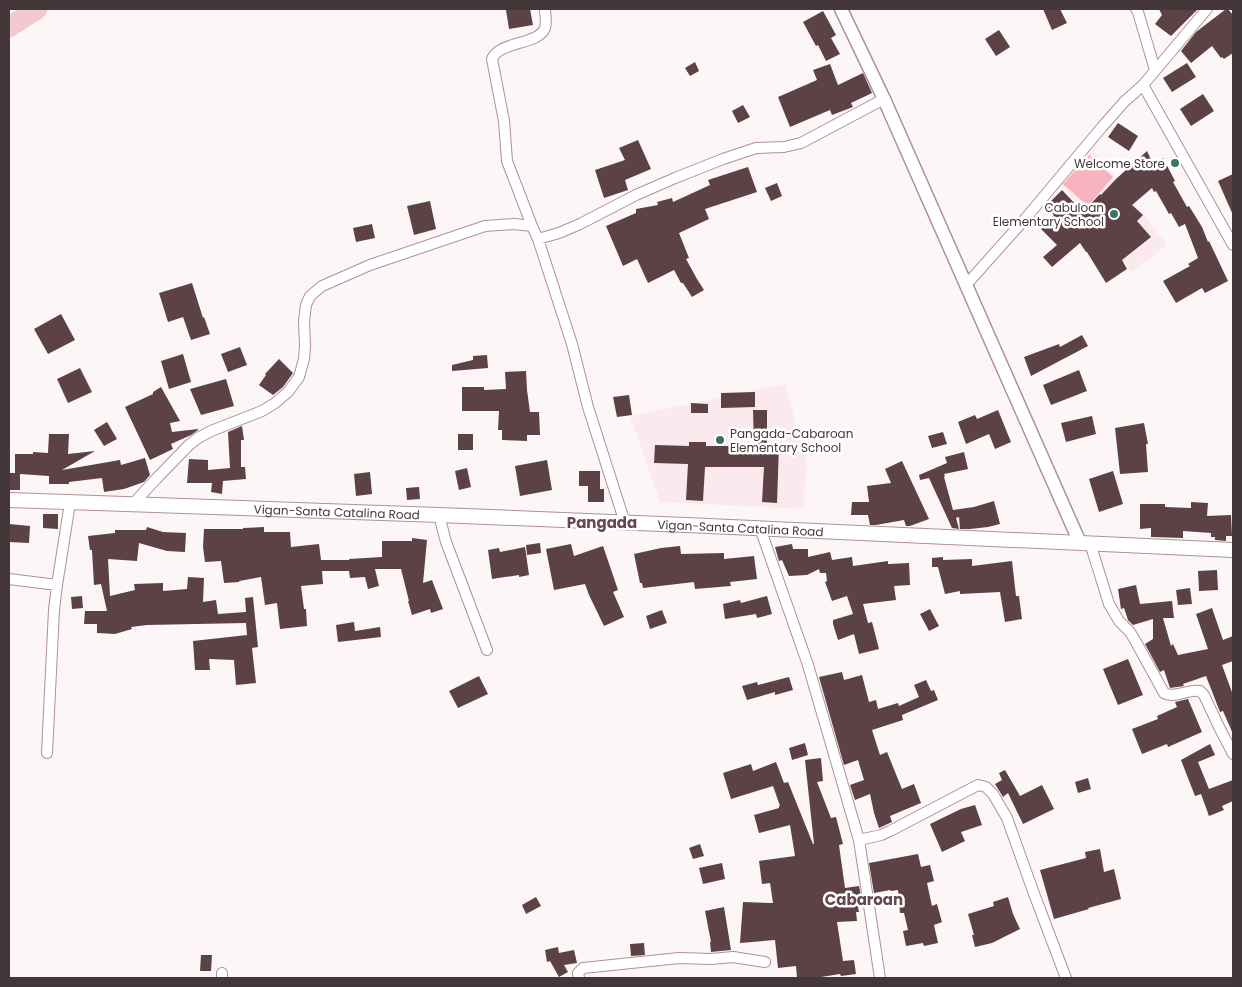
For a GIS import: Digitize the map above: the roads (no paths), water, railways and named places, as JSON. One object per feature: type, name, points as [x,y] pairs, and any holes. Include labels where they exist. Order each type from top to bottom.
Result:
[{"type":"main road","name":"Vigan-Santa Catalina Road","points":[[9,500],[760,528],[1233,550]]},
{"type":"street","points":[[545,9],[546,23],[544,32],[502,49],[494,54],[492,59],[504,121],[505,151],[507,161],[538,239],[572,344],[588,407],[625,523]]},
{"type":"street","points":[[841,9],[884,99],[966,285],[1085,543],[1109,604],[1119,621],[1130,632],[1166,695],[1192,690],[1200,691],[1204,695],[1233,754]]},
{"type":"street","points":[[1136,9],[1156,70]]},
{"type":"street","points":[[966,285],[1025,219],[1124,102],[1143,85],[1207,9]]},
{"type":"street","points":[[1143,85],[1233,245]]},
{"type":"street","points":[[538,239],[580,224],[636,195],[723,159],[756,148],[784,147],[801,143],[884,99]]},
{"type":"street","points":[[133,504],[198,438],[211,430],[262,411],[288,392],[298,377],[304,359],[306,346],[304,321],[306,305],[310,296],[322,286],[370,265],[485,226],[514,224],[532,226]]},
{"type":"street","points":[[47,753],[54,610],[70,503]]},
{"type":"street","points":[[439,515],[446,542],[487,650]]},
{"type":"street","points":[[760,528],[808,665],[858,840],[880,978]]},
{"type":"street","points":[[9,579],[57,585]]},
{"type":"street","points":[[858,840],[890,831],[978,785],[986,787],[993,794],[1007,818],[1066,978]]},
{"type":"street","points":[[579,978],[578,973],[583,968],[679,958],[733,957],[765,962]]},
{"type":"waterway","points":[[9,27],[37,9]]},
{"type":"place","name":"Welcome Store","points":[[1175,163]]},
{"type":"place","name":"Cabuloan Elementary School","points":[[1114,214]]},
{"type":"place","name":"Pangada-Cabaroan Elementary School","points":[[720,440]]},
{"type":"district","name":"Pangada","points":[[602,522]]},
{"type":"district","name":"Cabaroan","points":[[864,899]]}]
